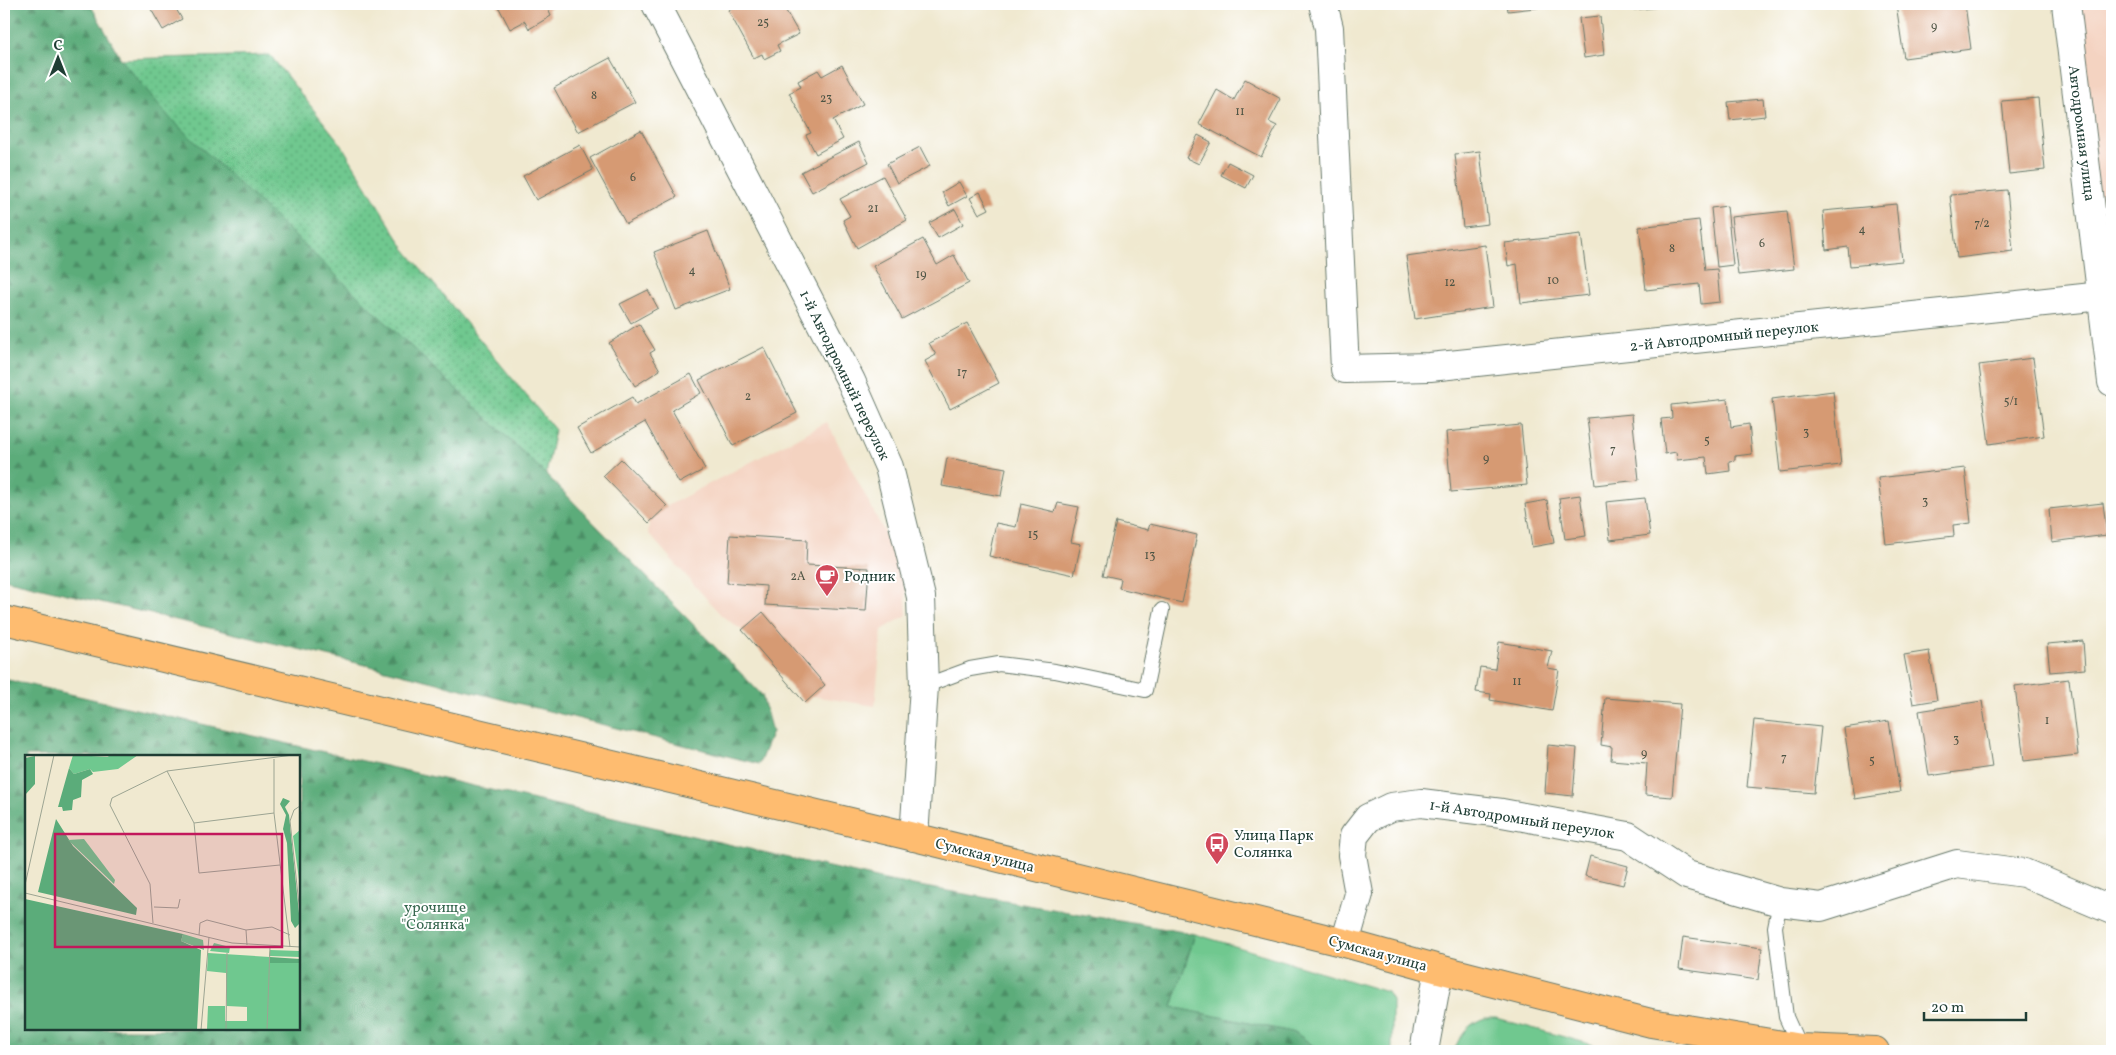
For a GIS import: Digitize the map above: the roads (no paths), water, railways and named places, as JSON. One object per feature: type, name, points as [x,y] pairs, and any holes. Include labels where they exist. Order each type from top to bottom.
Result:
[{"type":"main road","name":"Сумская улица","points":[[4,620],[1345,943],[1439,970],[1651,1023],[1800,1048],[1875,1051]]},
{"type":"street","name":"1-й Автодромный переулок","points":[[656,4],[851,381],[889,467],[921,597],[924,686],[914,838]]},
{"type":"street","name":"2-й Автодромный переулок","points":[[1323,4],[1329,28],[1345,369],[1430,367],[2102,296]]},
{"type":"street","name":"Автодромная улица","points":[[2066,4],[2112,382]]},
{"type":"street","name":"1-й Автодромный переулок","points":[[1345,943],[1359,894],[1352,855],[1354,836],[1368,818],[1391,807],[1421,803],[1502,813],[1628,836],[1687,875],[1780,902],[1821,907],[1957,864],[2024,873],[2112,910]]},
{"type":"street","points":[[1424,1051],[1439,970]]},
{"type":"lane","points":[[924,686],[970,669],[999,664],[1055,671],[1144,690],[1162,610]]},
{"type":"lane","points":[[1780,902],[1775,927],[1786,1018],[1800,1048]]},
{"type":"place","name":"Родник","points":[[827,597]]},
{"type":"place","name":"Улица Парк Солянка","points":[[1217,865]]},
{"type":"park label","name":"урочище \"Солянка\"","points":[[435,916]]}]
